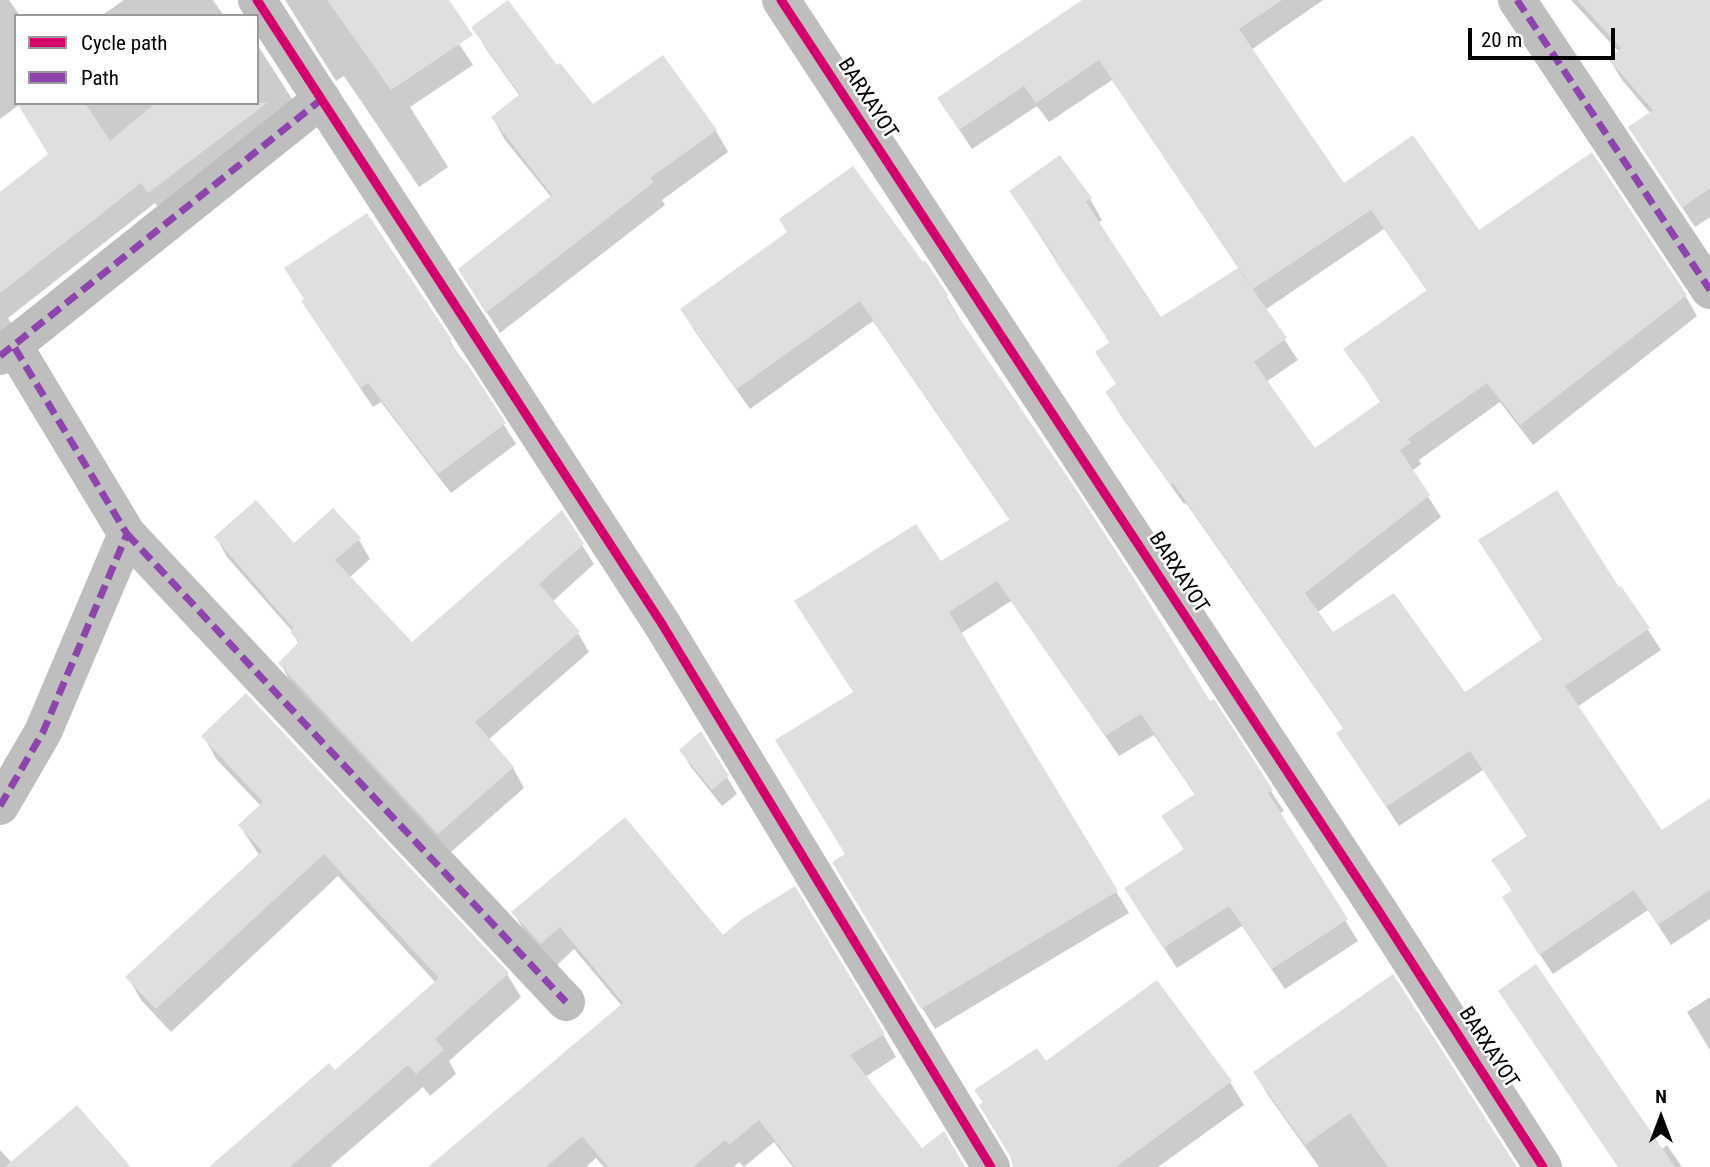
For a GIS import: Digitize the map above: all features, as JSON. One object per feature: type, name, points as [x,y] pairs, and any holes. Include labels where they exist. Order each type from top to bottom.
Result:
[{"type":"street","points":[[257,0],[662,624],[991,1167]]},
{"type":"street","name":"BARXAYOT","points":[[781,0],[1373,901],[1543,1167]]},
{"type":"street","points":[[1517,0],[1710,290]]},
{"type":"street","points":[[322,99],[6,350],[127,534],[566,1002]]},
{"type":"street","points":[[0,806],[43,732],[127,534]]},
{"type":"building","points":[[327,0],[449,0],[473,35],[391,90]]},
{"type":"building","points":[[508,0],[557,65],[560,63],[593,104],[663,55],[717,130],[650,178],[654,182],[486,313],[458,269],[552,195],[491,117],[520,94],[471,27]]},
{"type":"building","points":[[1082,0],[1282,0],[1239,29],[1344,183],[1413,135],[1479,230],[1592,152],[1687,295],[1520,425],[1487,383],[1408,439],[1411,443],[1400,450],[1430,495],[1305,593],[1333,632],[1394,593],[1465,692],[1542,639],[1478,540],[1557,490],[1619,587],[1621,586],[1650,628],[1565,686],[1662,830],[1710,798],[1710,890],[1658,925],[1634,890],[1539,955],[1502,897],[1512,890],[1491,860],[1527,836],[1470,751],[1386,807],[1336,733],[1344,728],[1173,483],[1171,485],[1105,392],[1116,384],[1095,352],[1110,342],[1009,191],[1060,155],[1092,198],[1086,202],[1161,317],[1238,268],[1287,338],[1254,362],[1315,448],[1381,401],[1343,349],[1427,290],[1371,210],[1253,289],[1099,60],[1036,103],[1024,86],[959,130],[937,98]]},
{"type":"building","points":[[1577,0],[1710,0],[1710,188],[1682,208],[1628,127],[1653,110],[1608,59],[1621,48]]},
{"type":"building","points":[[267,103],[148,193],[141,183],[0,293],[0,192],[48,154],[18,105],[86,105],[110,141],[153,105]]},
{"type":"building","points":[[853,166],[923,262],[925,260],[948,295],[945,297],[1071,482],[1210,701],[1214,699],[1273,790],[1268,793],[1348,919],[1272,969],[1229,906],[1163,948],[1124,888],[1184,849],[1161,816],[1195,794],[1141,714],[1105,736],[997,581],[949,612],[1118,891],[921,1009],[832,862],[845,854],[775,740],[853,692],[794,601],[916,524],[941,561],[1010,519],[860,301],[737,389],[680,309],[787,232],[779,219]]},
{"type":"building","points":[[367,213],[452,340],[449,342],[470,368],[506,423],[438,474],[368,383],[360,388],[301,301],[304,299],[284,268]]},
{"type":"building","points":[[256,500],[294,543],[333,508],[361,538],[335,560],[412,642],[562,510],[584,544],[539,584],[580,632],[475,722],[514,767],[438,834],[278,663],[299,642],[290,632],[293,628],[214,537]]},
{"type":"building","points":[[246,693],[509,973],[435,1039],[444,1050],[416,1074],[408,1065],[290,1167],[209,1167],[329,1063],[335,1070],[439,978],[324,854],[156,1009],[125,977],[262,851],[238,825],[263,802],[201,736]]},
{"type":"building","points":[[701,731],[729,776],[712,790],[679,750]]},
{"type":"building","points":[[625,817],[723,935],[742,919],[795,886],[885,1034],[850,1055],[922,1148],[944,1131],[965,1167],[795,1167],[759,1120],[729,1145],[725,1140],[693,1167],[608,1167],[582,1136],[546,1167],[428,1167],[623,1003],[560,927],[541,944],[511,912]]},
{"type":"building","points":[[1536,964],[1675,1167],[1618,1167],[1498,991]]},
{"type":"building","points":[[1393,974],[1517,1167],[1388,1167],[1350,1113],[1305,1145],[1253,1072]]},
{"type":"building","points":[[1157,980],[1232,1081],[1116,1167],[1013,1167],[1010,1156],[979,1105],[983,1102],[974,1090],[1037,1048],[1046,1061]]},
{"type":"building","points":[[77,1105],[131,1167],[5,1167]]},
{"type":"marked path","points":[[1517,0],[1710,290]]},
{"type":"marked path","points":[[0,356],[322,99]]},
{"type":"marked path","points":[[0,806],[43,732],[127,534],[13,345]]},
{"type":"marked path","points":[[127,534],[566,1002]]},
{"type":"cycle path","points":[[257,0],[662,624],[991,1167]]},
{"type":"cycle path","points":[[781,0],[1380,913],[1543,1167]]}]
